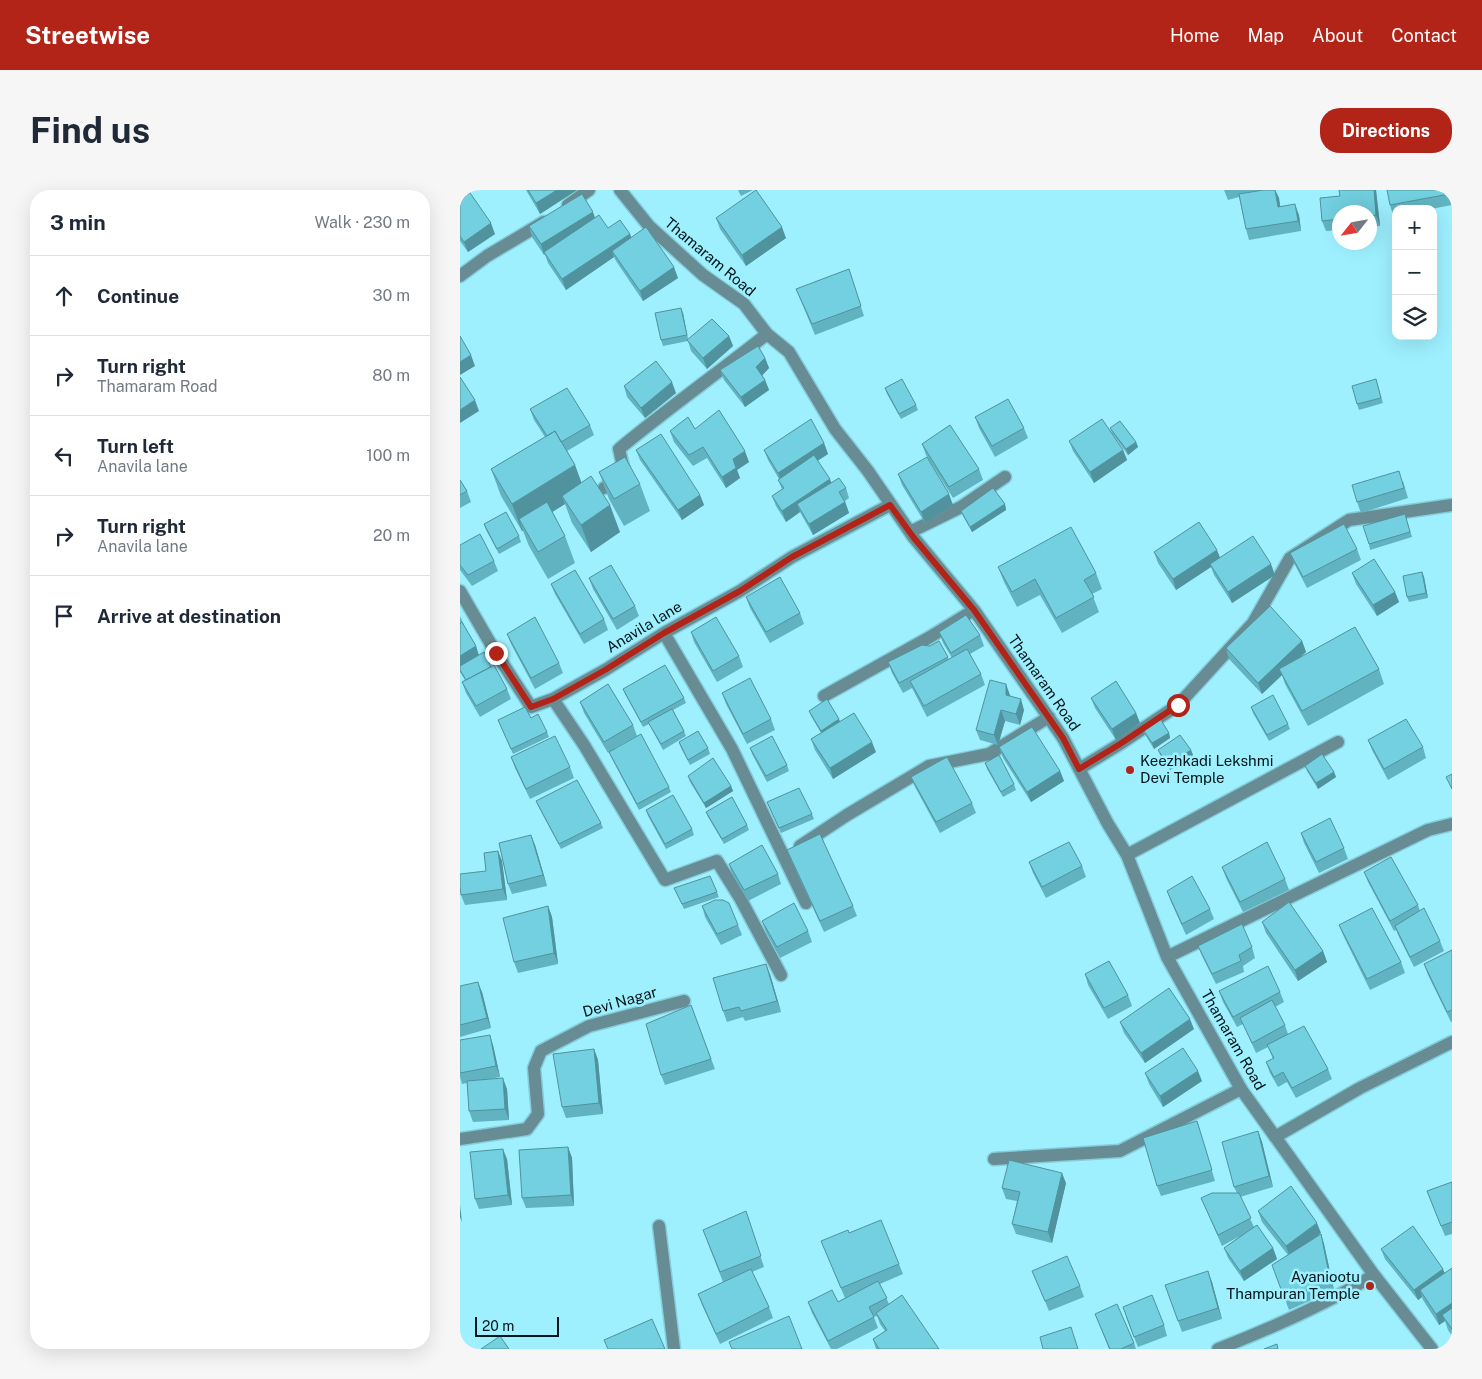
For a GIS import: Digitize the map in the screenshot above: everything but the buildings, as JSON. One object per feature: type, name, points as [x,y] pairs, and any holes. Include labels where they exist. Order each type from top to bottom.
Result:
[{"type":"street","points":[[460,276],[487,256],[589,190]]},
{"type":"street","name":"Thamaram Road","points":[[620,190],[649,226],[703,275],[744,304],[767,334],[788,352],[835,429],[868,470],[910,532],[974,610],[1063,738],[1108,824],[1127,855],[1167,957],[1240,1089],[1374,1275],[1432,1349]]},
{"type":"street","points":[[604,488],[625,474],[619,449],[658,416],[767,334]]},
{"type":"street","points":[[910,532],[961,507],[1005,477]]},
{"type":"street","name":"Anavila lane","points":[[460,591],[496,653],[531,707],[553,699],[605,670],[664,633],[740,591],[792,557],[890,505]]},
{"type":"street","points":[[1079,769],[1178,705],[1253,623],[1290,558],[1349,520],[1452,505]]},
{"type":"street","points":[[824,696],[930,637],[974,610]]},
{"type":"street","points":[[664,633],[732,749],[806,903]]},
{"type":"street","points":[[553,699],[584,745],[666,880],[717,860],[740,898],[781,975]]},
{"type":"street","points":[[784,856],[929,766],[989,754],[1049,718]]},
{"type":"street","points":[[1127,855],[1338,742]]},
{"type":"street","points":[[1167,957],[1428,830],[1452,824]]},
{"type":"street","name":"Devi Nagar","points":[[460,1140],[527,1129],[538,1114],[534,1068],[541,1051],[590,1026],[684,1001]]},
{"type":"street","points":[[1275,1137],[1360,1088],[1452,1042]]},
{"type":"street","points":[[994,1159],[1120,1151],[1240,1089]]},
{"type":"street","points":[[659,1226],[674,1349]]},
{"type":"street","points":[[1218,1349],[1299,1315],[1342,1294],[1374,1275]]},
{"type":"place","name":"Keezhkadi Lekshmi Devi Temple","points":[[1130,770]]},
{"type":"place","name":"Ayaniootu Thampuran Temple","points":[[1370,1286]]},
{"type":"route","points":[[496,653],[531,707],[553,699],[605,670],[664,633],[740,591],[792,557],[890,505],[914,538],[974,610],[1063,738],[1079,769],[1178,705]]}]
